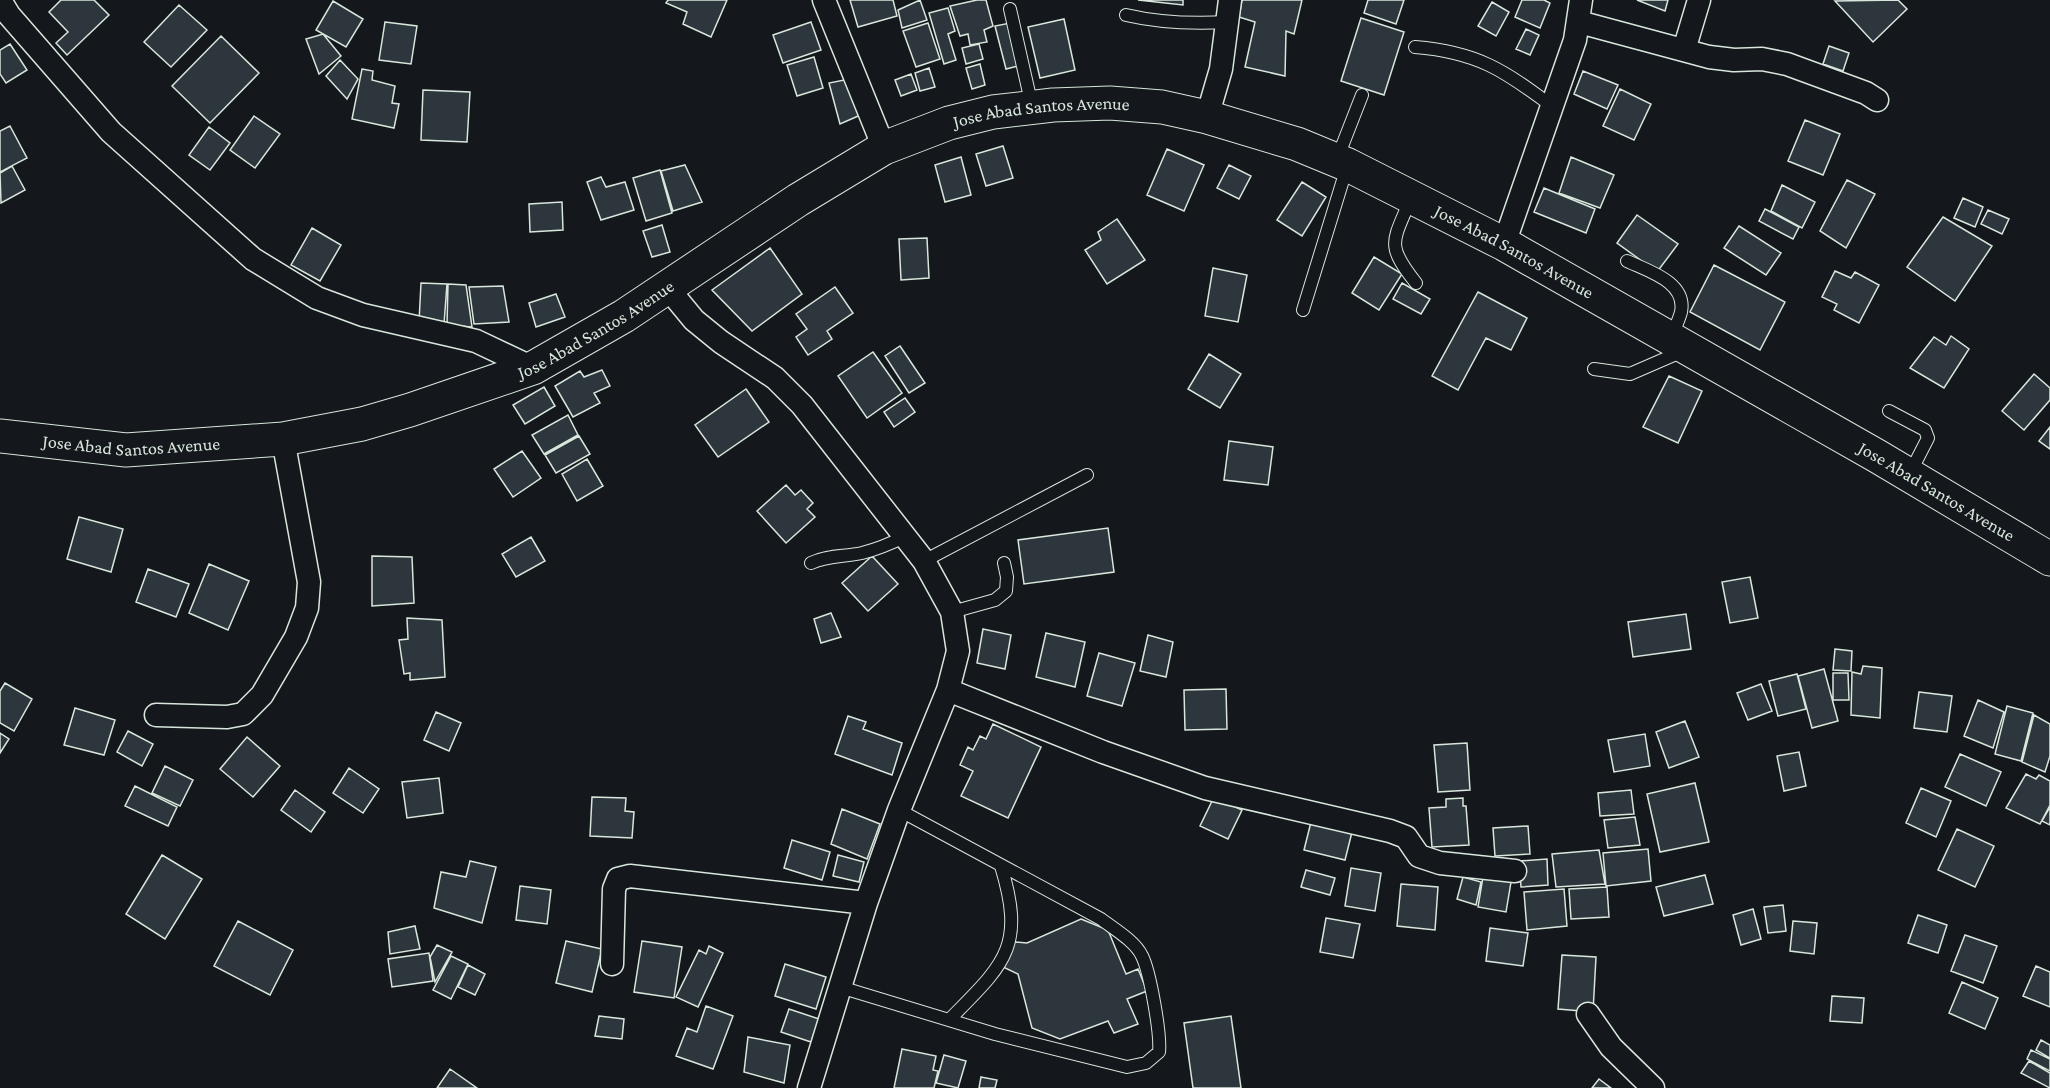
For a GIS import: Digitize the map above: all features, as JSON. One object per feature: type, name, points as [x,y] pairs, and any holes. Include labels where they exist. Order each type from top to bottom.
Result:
[{"type":"highway","name":"Jose Abad Santos Avenue","points":[[0,436],[126,450],[283,439],[362,424],[533,368],[624,316],[798,200],[884,148],[949,123],[993,112],[1032,107],[1110,104],[1162,107],[1206,117],[1298,144],[1342,163],[1504,244],[2050,559]]},
{"type":"street","points":[[0,0],[9,15],[111,132],[253,259],[317,298],[363,315],[476,340],[533,368]]},
{"type":"street","points":[[824,0],[884,148]]},
{"type":"street","points":[[1684,50],[1699,0]]},
{"type":"street","points":[[1206,117],[1221,69],[1229,11]]},
{"type":"street","points":[[1504,244],[1553,107],[1580,11],[1684,50],[1718,58],[1762,59],[1787,64],[1866,93],[1877,100]]},
{"type":"street","points":[[666,286],[694,320],[721,342],[775,378],[796,398],[906,536],[924,561],[952,612],[958,651],[948,690],[899,810],[866,903],[809,1088]]},
{"type":"street","points":[[156,715],[227,717],[243,714],[261,695],[296,637],[307,608],[309,582],[283,439]]},
{"type":"street","points":[[948,690],[1102,752],[1205,788],[1390,831],[1406,837],[1419,856],[1440,863],[1515,871]]},
{"type":"street","points":[[612,964],[614,889],[618,879],[630,876],[866,903]]},
{"type":"street","points":[[1588,1014],[1611,1047],[1653,1088]]},
{"type":"lane","points":[[1010,9],[1032,107]]},
{"type":"lane","points":[[1126,15],[1191,24],[1229,11]]},
{"type":"lane","points":[[1415,47],[1448,50],[1472,56],[1500,70],[1553,107]]},
{"type":"lane","points":[[1303,310],[1362,95]]},
{"type":"lane","points":[[1411,197],[1394,246],[1397,259],[1416,283]]},
{"type":"lane","points":[[1594,369],[1630,374],[1679,344],[1682,310],[1674,285],[1627,261]]},
{"type":"lane","points":[[1889,411],[1925,430],[1928,438],[1909,476]]},
{"type":"lane","points":[[924,561],[1087,475]]},
{"type":"lane","points":[[811,563],[826,556],[882,548],[906,536]]},
{"type":"lane","points":[[952,612],[995,600],[1006,591],[1007,577],[1004,563]]},
{"type":"lane","points":[[840,987],[949,1020],[1127,1067],[1146,1063],[1159,1052],[1160,1035],[1142,956],[1101,919],[899,810]]},
{"type":"lane","points":[[949,1020],[998,968],[1010,945],[1013,924],[1009,890],[1001,866]]},
{"type":"building","points":[[61,0],[94,0],[109,15],[67,55],[56,43],[68,32],[49,12]]},
{"type":"building","points":[[668,0],[727,0],[711,37],[683,24],[687,12],[666,3]]},
{"type":"building","points":[[850,0],[893,0],[897,16],[858,27]]},
{"type":"building","points":[[920,0],[927,20],[902,28],[898,10]]},
{"type":"building","points":[[986,0],[993,26],[984,30],[987,42],[970,45],[968,34],[960,36],[950,6]]},
{"type":"building","points":[[1138,0],[1183,0],[1183,5]]},
{"type":"building","points":[[1242,0],[1302,0],[1294,34],[1286,31],[1285,76],[1245,67],[1255,22],[1239,17]]},
{"type":"building","points":[[1368,0],[1404,0],[1396,24],[1364,13]]},
{"type":"building","points":[[1522,0],[1544,0],[1550,3],[1540,28],[1515,17]]},
{"type":"building","points":[[1637,0],[1668,0],[1665,11]]},
{"type":"building","points":[[1898,0],[1907,9],[1873,42],[1835,1]]},
{"type":"building","points":[[333,1],[363,19],[346,47],[316,30]]},
{"type":"building","points":[[1492,2],[1509,12],[1496,36],[1478,26]]},
{"type":"building","points":[[179,5],[207,30],[171,67],[144,42]]},
{"type":"building","points":[[948,8],[955,31],[948,34],[956,60],[944,64],[929,13]]},
{"type":"building","points":[[1361,18],[1404,32],[1384,95],[1341,81]]},
{"type":"building","points":[[1064,19],[1075,70],[1040,78],[1028,27]]},
{"type":"building","points":[[385,22],[417,26],[411,64],[379,60]]},
{"type":"building","points":[[811,22],[821,50],[783,63],[773,35]]},
{"type":"building","points":[[928,23],[940,59],[916,67],[903,31]]},
{"type":"building","points":[[1010,23],[1022,65],[1006,69],[995,26]]},
{"type":"building","points":[[1526,29],[1539,35],[1530,55],[1516,49]]},
{"type":"building","points":[[323,34],[341,56],[319,74],[306,39]]},
{"type":"building","points":[[221,36],[259,73],[210,123],[172,86]]},
{"type":"building","points":[[10,44],[27,70],[6,83],[0,74],[0,50]]},
{"type":"building","points":[[979,44],[983,59],[966,64],[962,48]]},
{"type":"building","points":[[1829,46],[1849,53],[1843,71],[1823,64]]},
{"type":"building","points":[[814,57],[823,88],[797,96],[787,65]]},
{"type":"building","points":[[340,60],[358,79],[347,99],[326,76]]},
{"type":"building","points":[[980,64],[985,85],[972,89],[966,68]]},
{"type":"building","points":[[929,68],[935,87],[920,91],[915,73]]},
{"type":"building","points":[[362,69],[373,71],[372,80],[395,86],[392,103],[399,104],[394,128],[352,119]]},
{"type":"building","points":[[1583,71],[1618,85],[1607,109],[1574,94]]},
{"type":"building","points":[[911,74],[917,90],[901,96],[895,80]]},
{"type":"building","points":[[849,79],[865,113],[840,124],[829,83]]},
{"type":"building","points":[[1620,89],[1651,104],[1634,140],[1603,126]]},
{"type":"building","points":[[423,90],[470,92],[467,142],[421,140]]},
{"type":"building","points":[[254,116],[280,134],[255,168],[230,150]]},
{"type":"building","points":[[1805,120],[1840,134],[1823,175],[1788,161]]},
{"type":"building","points":[[10,126],[27,158],[0,172],[0,131]]},
{"type":"building","points":[[209,127],[230,143],[210,170],[189,155]]},
{"type":"building","points":[[1003,146],[1013,178],[986,186],[976,154]]},
{"type":"building","points":[[1167,149],[1204,165],[1184,211],[1147,195]]},
{"type":"building","points":[[961,157],[971,195],[945,202],[935,165]]},
{"type":"building","points":[[1571,157],[1614,175],[1600,208],[1559,193]]},
{"type":"building","points":[[685,165],[702,202],[673,211],[661,171]]},
{"type":"building","points":[[1229,165],[1251,176],[1239,199],[1217,188]]},
{"type":"building","points":[[12,166],[25,190],[1,203],[0,173]]},
{"type":"building","points":[[660,170],[672,213],[646,221],[633,178]]},
{"type":"building","points":[[601,177],[606,187],[625,182],[634,210],[601,220],[587,182]]},
{"type":"building","points":[[1847,180],[1875,194],[1846,248],[1820,231]]},
{"type":"building","points":[[1302,182],[1326,197],[1302,236],[1277,220]]},
{"type":"building","points":[[1782,185],[1815,202],[1802,228],[1771,211]]},
{"type":"building","points":[[1544,188],[1595,209],[1586,233],[1534,212]]},
{"type":"building","points":[[1963,198],[1983,207],[1975,227],[1954,218]]},
{"type":"building","points":[[562,202],[563,230],[530,232],[529,204]]},
{"type":"building","points":[[1765,209],[1799,227],[1793,239],[1759,221]]},
{"type":"building","points":[[1988,210],[2009,219],[2002,234],[1981,224]]},
{"type":"building","points":[[1637,215],[1678,244],[1657,272],[1617,243]]},
{"type":"building","points":[[1943,217],[1992,246],[1955,301],[1907,267]]},
{"type":"building","points":[[1117,219],[1145,260],[1107,284],[1085,250],[1101,240],[1098,232]]},
{"type":"building","points":[[662,225],[670,252],[652,257],[643,231]]},
{"type":"building","points":[[1739,226],[1781,253],[1766,275],[1724,248]]},
{"type":"building","points":[[312,228],[341,245],[320,281],[291,265]]},
{"type":"building","points":[[927,238],[929,278],[901,280],[899,239]]},
{"type":"building","points":[[770,248],[802,294],[752,331],[712,290]]},
{"type":"building","points":[[1374,257],[1402,274],[1379,310],[1352,293]]},
{"type":"building","points":[[1714,265],[1785,302],[1760,350],[1690,312]]},
{"type":"building","points":[[1213,268],[1247,275],[1238,322],[1205,316]]},
{"type":"building","points":[[1835,271],[1851,278],[1855,272],[1879,285],[1859,323],[1834,310],[1837,304],[1822,297]]},
{"type":"building","points":[[421,283],[447,284],[444,324],[419,322]]},
{"type":"building","points":[[1402,283],[1430,299],[1421,314],[1393,299]]},
{"type":"building","points":[[448,284],[466,285],[472,327],[447,325]]},
{"type":"building","points":[[503,286],[509,322],[474,324],[469,287]]},
{"type":"building","points":[[835,287],[853,313],[827,331],[832,339],[808,355],[796,337],[807,329],[796,314]]},
{"type":"building","points":[[1478,292],[1527,318],[1511,350],[1486,338],[1458,390],[1432,376]]},
{"type":"building","points":[[556,294],[565,317],[536,327],[529,303]]},
{"type":"building","points":[[1951,336],[1969,349],[1944,388],[1910,368],[1934,337],[1946,345]]},
{"type":"building","points":[[900,346],[925,383],[909,393],[885,356]]},
{"type":"building","points":[[873,352],[902,393],[867,418],[838,376]]},
{"type":"building","points":[[1209,354],[1241,374],[1220,408],[1188,389]]},
{"type":"building","points":[[602,370],[610,386],[594,393],[600,403],[573,417],[555,386],[580,371],[584,377]]},
{"type":"building","points":[[2034,374],[2050,388],[2050,400],[2024,430],[2002,411]]},
{"type":"building","points":[[1669,376],[1702,391],[1678,443],[1643,427]]},
{"type":"building","points":[[544,387],[555,406],[525,424],[513,405]]},
{"type":"building","points":[[746,389],[769,422],[718,457],[695,425]]},
{"type":"building","points":[[905,398],[915,412],[894,427],[884,412]]},
{"type":"building","points":[[568,415],[578,435],[544,454],[532,435]]},
{"type":"building","points":[[2050,427],[2050,449],[2039,441]]},
{"type":"building","points":[[579,436],[590,454],[556,473],[545,455]]},
{"type":"building","points":[[1229,441],[1273,447],[1268,485],[1224,480]]},
{"type":"building","points":[[522,451],[541,478],[513,497],[494,469]]},
{"type":"building","points":[[587,459],[603,486],[577,501],[562,474]]},
{"type":"building","points":[[786,485],[795,495],[801,490],[813,503],[807,509],[815,517],[786,543],[757,511]]},
{"type":"building","points":[[79,517],[123,529],[111,572],[67,559]]},
{"type":"building","points":[[1108,528],[1114,572],[1024,584],[1018,540]]},
{"type":"building","points":[[531,537],[545,561],[516,577],[502,554]]},
{"type":"building","points":[[372,556],[412,557],[414,603],[372,606]]},
{"type":"building","points":[[872,556],[898,584],[868,611],[842,583]]},
{"type":"building","points":[[209,564],[249,581],[228,630],[189,613]]},
{"type":"building","points":[[148,569],[189,584],[176,617],[136,602]]},
{"type":"building","points":[[1750,577],[1758,618],[1730,623],[1722,582]]},
{"type":"building","points":[[831,613],[841,637],[821,643],[814,619]]},
{"type":"building","points":[[1686,614],[1691,649],[1633,657],[1628,622]]},
{"type":"building","points":[[407,618],[442,620],[445,677],[410,680],[410,673],[404,674],[399,640],[408,639]]},
{"type":"building","points":[[983,629],[1011,635],[1005,669],[977,663]]},
{"type":"building","points":[[1046,633],[1085,642],[1075,687],[1036,677]]},
{"type":"building","points":[[1148,635],[1173,642],[1166,677],[1140,671]]},
{"type":"building","points":[[1835,649],[1852,651],[1851,671],[1833,670]]},
{"type":"building","points":[[1099,653],[1135,663],[1122,706],[1087,696]]},
{"type":"building","points":[[1863,666],[1882,668],[1880,718],[1851,715],[1852,672],[1861,674]]},
{"type":"building","points":[[1824,669],[1838,721],[1812,728],[1798,676]]},
{"type":"building","points":[[1833,673],[1848,673],[1849,700],[1833,700]]},
{"type":"building","points":[[1797,674],[1806,709],[1778,716],[1769,681]]},
{"type":"building","points":[[5,683],[32,699],[14,731],[0,723],[0,691]]},
{"type":"building","points":[[1761,684],[1772,711],[1748,720],[1737,693]]},
{"type":"building","points":[[1226,689],[1227,729],[1185,730],[1184,690]]},
{"type":"building","points":[[1919,692],[1952,696],[1947,732],[1914,728]]},
{"type":"building","points":[[1978,700],[2004,712],[1993,748],[1964,736]]},
{"type":"building","points":[[2007,706],[2033,713],[2021,761],[1995,754]]},
{"type":"building","points":[[75,708],[115,720],[104,755],[64,745]]},
{"type":"building","points":[[436,712],[461,723],[449,751],[424,740]]},
{"type":"building","points":[[2034,715],[2050,724],[2050,756],[2045,772],[2022,762]]},
{"type":"building","points":[[848,716],[866,722],[863,729],[902,743],[892,775],[835,754]]},
{"type":"building","points":[[1685,721],[1699,757],[1669,768],[1656,732]]},
{"type":"building","points":[[993,724],[1041,747],[1008,818],[961,796],[973,771],[960,765],[968,747],[973,750],[980,736],[986,739]]},
{"type":"building","points":[[128,731],[153,744],[142,766],[117,752]]},
{"type":"building","points":[[0,733],[9,739],[0,753]]},
{"type":"building","points":[[1645,734],[1650,766],[1614,772],[1608,740]]},
{"type":"building","points":[[247,737],[280,766],[253,797],[220,769]]},
{"type":"building","points":[[1467,743],[1470,790],[1438,792],[1434,745]]},
{"type":"building","points":[[1799,752],[1806,786],[1784,791],[1777,756]]},
{"type":"building","points":[[1960,754],[2001,772],[1986,806],[1945,787]]},
{"type":"building","points":[[165,766],[193,780],[180,806],[152,793]]},
{"type":"building","points":[[349,768],[379,789],[363,813],[333,793]]},
{"type":"building","points":[[2026,774],[2036,779],[2039,775],[2050,781],[2050,805],[2040,824],[2006,808]]},
{"type":"building","points":[[439,778],[443,813],[407,818],[402,782]]},
{"type":"building","points":[[1695,783],[1709,842],[1660,852],[1647,794]]},
{"type":"building","points":[[135,786],[177,807],[168,826],[125,806]]},
{"type":"building","points":[[1921,788],[1951,801],[1936,837],[1906,823]]},
{"type":"building","points":[[295,790],[325,812],[311,832],[281,810]]},
{"type":"building","points":[[1631,790],[1634,814],[1600,816],[1598,793]]},
{"type":"building","points":[[592,797],[626,798],[625,811],[634,812],[632,838],[590,836]]},
{"type":"building","points":[[1214,797],[1242,810],[1228,839],[1200,826]]},
{"type":"building","points":[[1463,798],[1463,806],[1466,806],[1469,845],[1432,847],[1429,808],[1446,807],[1446,799]]},
{"type":"building","points":[[2050,807],[2050,825],[2042,821]]},
{"type":"building","points":[[842,809],[880,824],[867,859],[831,844]]},
{"type":"building","points":[[1635,817],[1640,845],[1608,848],[1604,820]]},
{"type":"building","points":[[1311,822],[1352,832],[1345,860],[1304,850]]},
{"type":"building","points":[[1528,826],[1530,854],[1495,856],[1493,828]]},
{"type":"building","points":[[1957,829],[1994,846],[1975,887],[1938,870]]},
{"type":"building","points":[[792,840],[830,852],[822,880],[784,868]]},
{"type":"building","points":[[1648,849],[1651,881],[1606,886],[1603,853]]},
{"type":"building","points":[[1599,850],[1605,884],[1556,887],[1552,854]]},
{"type":"building","points":[[162,855],[202,879],[165,939],[126,914]]},
{"type":"building","points":[[838,855],[864,862],[859,882],[833,876]]},
{"type":"building","points":[[1547,859],[1548,885],[1521,887],[1519,861]]},
{"type":"building","points":[[470,861],[496,867],[482,923],[434,908],[441,872],[466,877]]},
{"type":"building","points":[[1351,868],[1381,873],[1375,911],[1345,906]]},
{"type":"building","points":[[1306,870],[1335,878],[1330,895],[1301,887]]},
{"type":"building","points":[[1705,875],[1713,904],[1664,916],[1656,887]]},
{"type":"building","points":[[1463,877],[1481,882],[1476,905],[1457,899]]},
{"type":"building","points":[[1483,877],[1511,882],[1506,912],[1478,907]]},
{"type":"building","points":[[1401,884],[1438,887],[1435,930],[1397,926]]},
{"type":"building","points":[[520,886],[551,890],[547,924],[516,920]]},
{"type":"building","points":[[1607,887],[1609,917],[1571,919],[1569,889]]},
{"type":"building","points":[[1564,889],[1567,926],[1527,930],[1524,892]]},
{"type":"building","points":[[1783,905],[1786,931],[1768,933],[1764,907]]},
{"type":"building","points":[[1753,909],[1761,939],[1741,945],[1733,915]]},
{"type":"building","points":[[1918,915],[1947,925],[1938,953],[1908,943]]},
{"type":"building","points":[[1326,918],[1360,924],[1353,958],[1320,952]]},
{"type":"building","points":[[1081,919],[1108,930],[1126,974],[1138,969],[1147,991],[1127,999],[1138,1024],[1114,1033],[1108,1021],[1060,1039],[1032,1028],[1018,974],[1003,967],[1015,942],[1027,943]]},
{"type":"building","points":[[238,921],[293,950],[270,995],[214,966]]},
{"type":"building","points":[[1793,921],[1817,923],[1814,954],[1790,951]]},
{"type":"building","points":[[415,926],[420,949],[390,954],[388,932]]},
{"type":"building","points":[[1490,928],[1528,933],[1523,966],[1486,961]]},
{"type":"building","points":[[1965,935],[1997,946],[1983,983],[1951,971]]},
{"type":"building","points":[[566,941],[602,949],[592,992],[556,983]]},
{"type":"building","points":[[642,941],[682,947],[674,998],[634,992]]},
{"type":"building","points":[[437,945],[452,952],[435,982],[430,957]]},
{"type":"building","points":[[709,946],[723,953],[698,1007],[676,997],[699,950],[706,954]]},
{"type":"building","points":[[429,953],[433,981],[392,987],[388,959]]},
{"type":"building","points":[[1562,955],[1596,957],[1593,1012],[1558,1009]]},
{"type":"building","points":[[451,956],[468,964],[451,999],[433,990]]},
{"type":"building","points":[[785,964],[826,977],[816,1009],[775,996]]},
{"type":"building","points":[[468,965],[485,974],[475,995],[458,987]]},
{"type":"building","points":[[2036,966],[2050,972],[2050,1007],[2023,996]]},
{"type":"building","points":[[1962,982],[1998,998],[1985,1029],[1949,1013]]},
{"type":"building","points":[[1832,996],[1864,998],[1862,1023],[1830,1021]]},
{"type":"building","points":[[706,1006],[733,1016],[713,1069],[676,1056],[687,1028],[697,1032]]},
{"type":"building","points":[[789,1009],[819,1019],[811,1042],[781,1032]]},
{"type":"building","points":[[599,1016],[624,1019],[622,1039],[595,1036]]},
{"type":"building","points":[[1231,1016],[1241,1088],[1193,1088],[1184,1023]]},
{"type":"building","points":[[748,1037],[790,1045],[784,1083],[744,1072]]},
{"type":"building","points":[[2041,1040],[2050,1045],[2050,1058],[2036,1050]]},
{"type":"building","points":[[902,1049],[936,1056],[933,1070],[938,1071],[934,1088],[894,1088]]},
{"type":"building","points":[[2031,1050],[2050,1059],[2050,1071],[2027,1059]]},
{"type":"building","points":[[944,1055],[966,1061],[958,1088],[936,1083]]},
{"type":"building","points":[[2029,1061],[2050,1073],[2050,1088],[2021,1073]]},
{"type":"building","points":[[450,1069],[477,1088],[437,1088]]},
{"type":"building","points":[[981,1077],[997,1080],[995,1088],[979,1088]]},
{"type":"building","points":[[1599,1079],[1611,1088],[1592,1088]]}]
